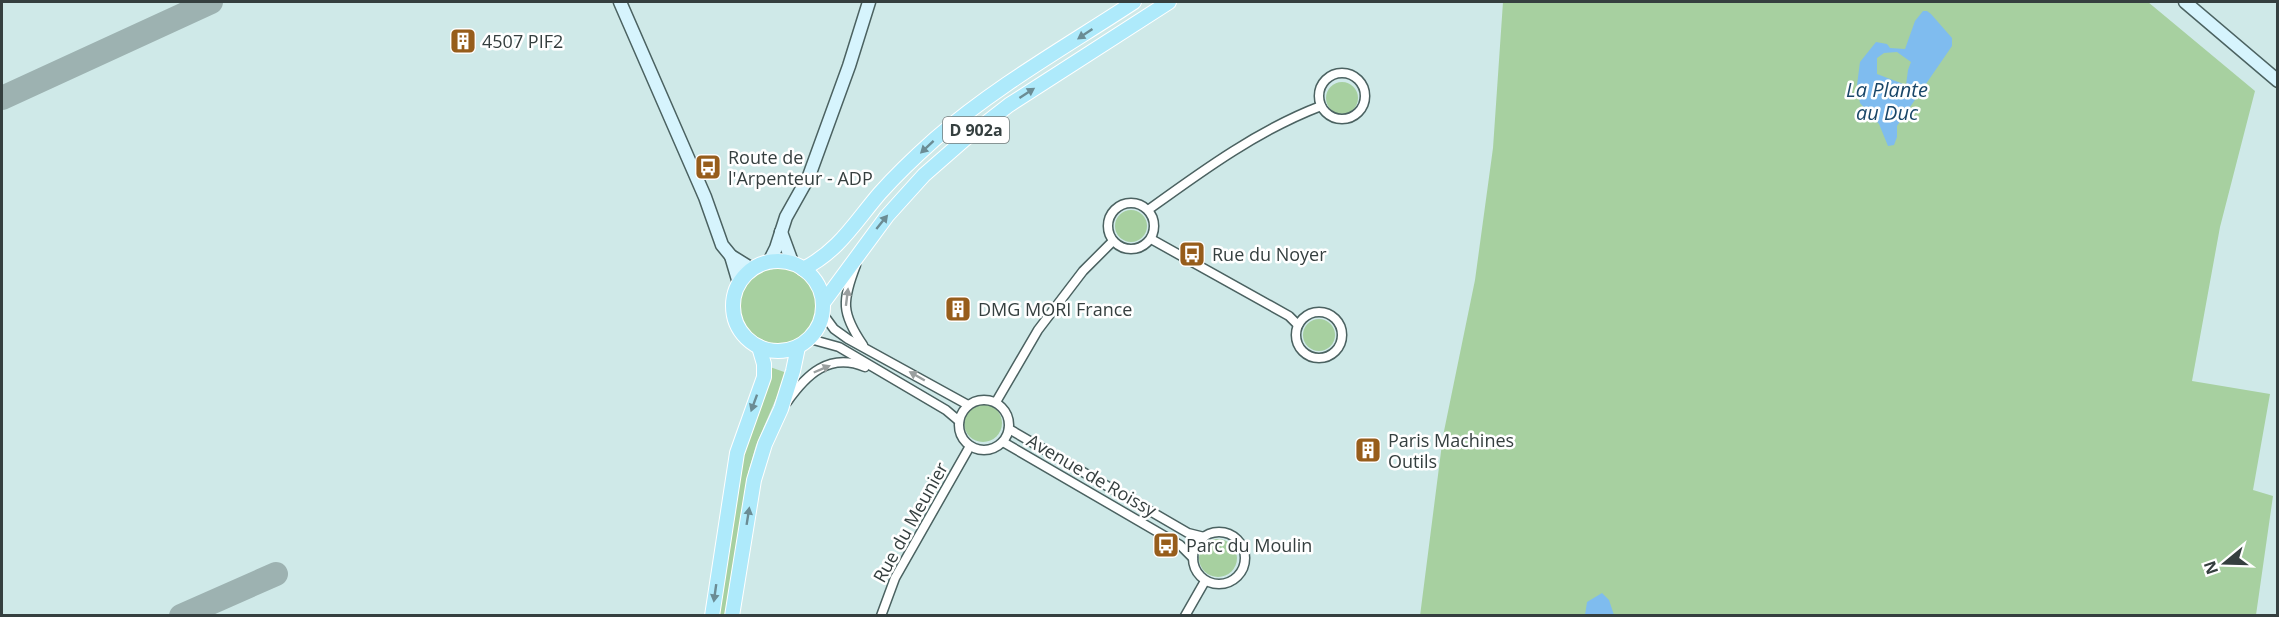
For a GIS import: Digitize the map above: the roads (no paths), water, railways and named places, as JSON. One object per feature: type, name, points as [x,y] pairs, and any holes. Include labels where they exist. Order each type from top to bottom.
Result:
[{"type":"main road","points":[[620,2],[705,197],[722,245],[731,256],[752,269]]},
{"type":"main road","points":[[769,262],[786,217],[809,176],[849,66],[869,2]]},
{"type":"main road","name":"D 902a","points":[[797,266],[820,260],[835,249],[907,165],[973,106],[1134,2]]},
{"type":"main road","name":"D 902a","points":[[823,309],[863,246],[924,175],[1009,105],[1169,2]]},
{"type":"main road","points":[[2185,2],[2277,81]]},
{"type":"main road","points":[[732,615],[754,480],[765,444],[781,409],[804,343],[820,323],[823,309],[820,290],[813,278],[797,266],[781,232]]},
{"type":"main road","points":[[731,256],[739,283]]},
{"type":"main road","points":[[797,266],[769,262],[752,269],[739,283],[734,294],[734,317],[743,336],[759,347],[777,352],[804,343]]},
{"type":"main road","points":[[712,615],[737,453],[764,376],[764,364],[759,347]]},
{"type":"street","points":[[1347,74],[1354,77],[1363,89],[1363,104],[1355,115],[1348,118],[1332,117],[1321,106],[1319,92],[1322,85],[1333,75],[1347,74]]},
{"type":"street","points":[[1148,210],[1210,165],[1300,115],[1321,106]]},
{"type":"street","points":[[1129,203],[1136,203],[1148,210],[1155,224],[1151,239],[1140,248],[1132,250],[1119,246],[1113,241],[1108,228],[1111,214],[1129,203]]},
{"type":"street","points":[[1151,239],[1289,316],[1298,325]]},
{"type":"street","points":[[996,402],[1038,330],[1083,271],[1113,241]]},
{"type":"street","points":[[863,246],[846,292],[845,305],[852,330],[863,345]]},
{"type":"street","points":[[823,309],[834,328],[848,339],[863,345],[968,405]]},
{"type":"street","points":[[1316,312],[1329,314],[1341,329],[1338,346],[1325,357],[1309,355],[1303,351],[1296,339],[1298,325],[1309,314],[1316,312]]},
{"type":"street","points":[[804,343],[839,347],[959,420]]},
{"type":"street","points":[[781,409],[803,380],[826,366],[837,363],[855,363],[885,375]]},
{"type":"street","points":[[982,399],[996,402],[1007,413],[1009,429],[1003,442],[984,450],[970,446],[961,435],[959,420],[968,405],[982,399]]},
{"type":"street","name":"Avenue de Roissy","points":[[1009,429],[1188,532],[1203,537]]},
{"type":"street","name":"Avenue de Roissy","points":[[1003,442],[1180,545],[1192,558]]},
{"type":"street","name":"Rue du Meunier","points":[[881,615],[895,578],[970,446]]},
{"type":"street","points":[[1220,532],[1228,534],[1241,545],[1245,561],[1243,568],[1233,581],[1219,585],[1205,581],[1194,567],[1192,558],[1203,537],[1220,532]]},
{"type":"street","points":[[1185,615],[1205,581]]},
{"type":"water","name":"La Plante au Duc","points":[[1923,11],[1927,11],[1952,38],[1952,46],[1897,126],[1894,145],[1888,146],[1879,124],[1860,103],[1857,85],[1860,62],[1876,42],[1887,44],[1890,48],[1905,49],[1915,21]],"holes":[[[1897,52],[1911,62],[1906,85],[1877,74],[1877,58],[1884,53]]]},
{"type":"water","points":[[1602,593],[1609,600],[1614,615],[1585,615],[1587,602]]},
{"type":"place","name":"4507 PIF2","points":[[463,41]]},
{"type":"place","name":"Route de l'Arpenteur - ADP","points":[[708,167]]},
{"type":"place","name":"Rue du Noyer","points":[[1192,254]]},
{"type":"place","name":"DMG MORI France","points":[[958,309]]},
{"type":"place","name":"Paris Machines Outils","points":[[1368,450]]},
{"type":"place","name":"Parc du Moulin","points":[[1166,545]]}]
